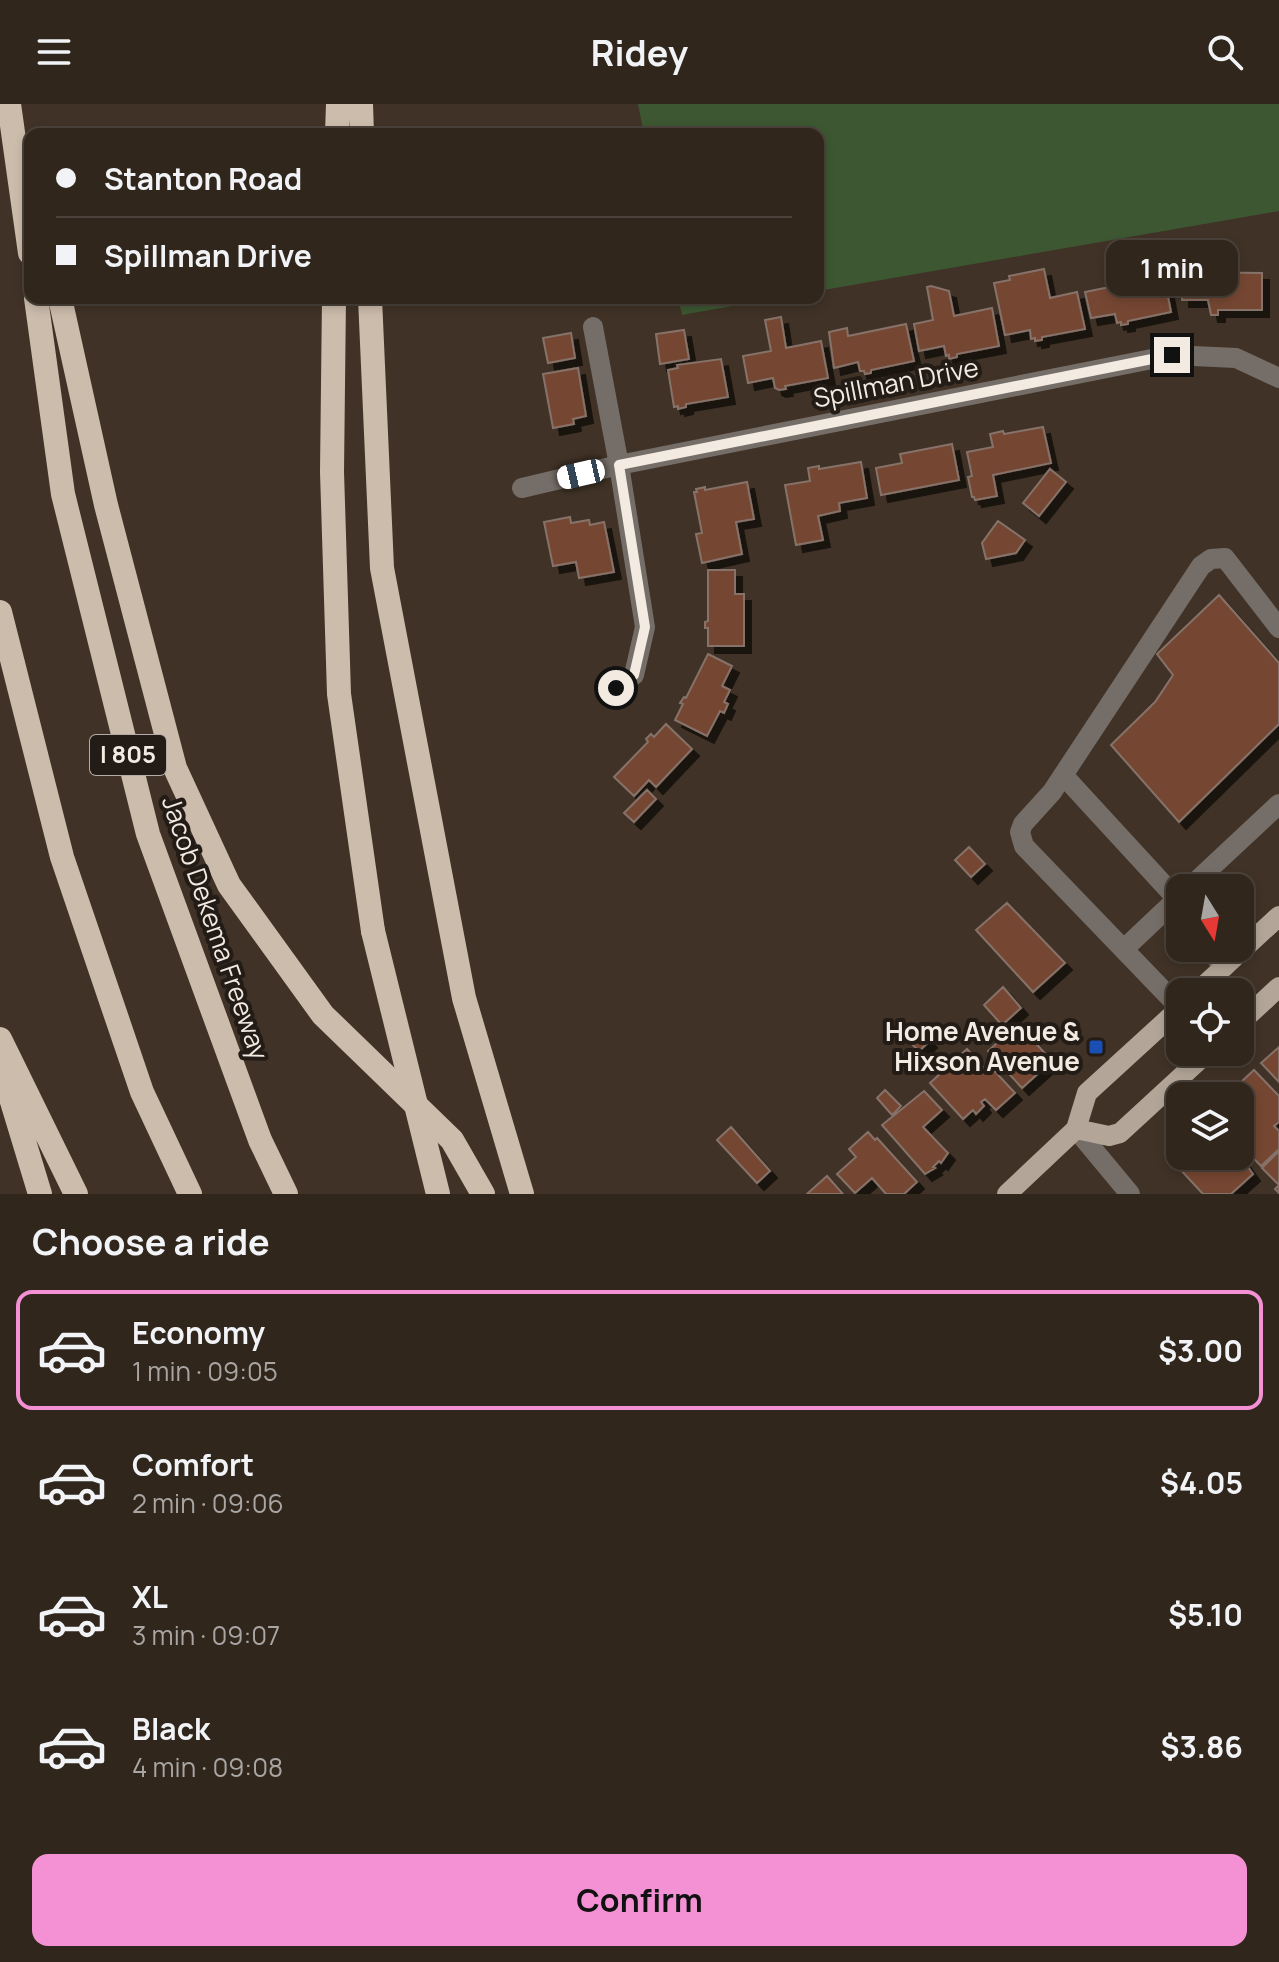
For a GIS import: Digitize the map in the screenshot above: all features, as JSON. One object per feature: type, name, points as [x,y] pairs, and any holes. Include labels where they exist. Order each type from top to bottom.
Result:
[{"type":"highway","points":[[9,104],[24,210]]},
{"type":"highway","points":[[16,104],[24,139]]},
{"type":"highway","points":[[337,128],[338,104]]},
{"type":"highway","points":[[361,104],[362,128]]},
{"type":"highway","name":"Jacob Dekema Freeway","points":[[37,304],[63,494],[148,834],[260,1140],[286,1194]]},
{"type":"highway","points":[[61,304],[106,505],[175,768],[229,885],[323,1015],[452,1140],[483,1194]]},
{"type":"highway","points":[[334,304],[332,472],[339,694],[373,931],[438,1194]]},
{"type":"highway","points":[[370,304],[382,568],[464,998],[522,1194]]},
{"type":"highway","points":[[0,612],[62,857],[142,1092],[190,1194]]},
{"type":"highway","points":[[0,1039],[76,1194]]},
{"type":"highway","points":[[0,1062],[40,1194]]},
{"type":"main road","points":[[1212,978],[1279,916]]},
{"type":"main road","points":[[1254,1010],[1279,987]]},
{"type":"main road","points":[[1007,1194],[1076,1129],[1087,1093],[1166,1021]]},
{"type":"main road","points":[[1076,1129],[1109,1136],[1120,1133],[1193,1066]]},
{"type":"street","points":[[593,327],[645,627],[634,675],[616,688]]},
{"type":"street","name":"Spillman Drive","points":[[522,488],[619,465],[1172,355],[1236,358],[1279,378]]},
{"type":"street","points":[[1166,993],[1024,846],[1020,832],[1023,824],[1063,775],[1201,566],[1211,559],[1225,558],[1279,628]]},
{"type":"street","points":[[1063,775],[1166,887]]},
{"type":"street","points":[[1207,874],[1279,804]]},
{"type":"street","points":[[1124,949],[1166,912]]},
{"type":"street","points":[[1220,962],[1224,967]]},
{"type":"street","points":[[1076,1129],[1130,1194]]},
{"type":"green space","points":[[638,104],[1279,104],[1279,211],[824,290],[824,128],[643,128]]},
{"type":"green space","points":[[679,304],[743,304],[682,315]]},
{"type":"building","points":[[1143,255],[1145,261],[1149,260],[1151,271],[1146,273],[1145,268],[1130,271],[1125,258]]},
{"type":"building","points":[[1044,269],[1050,298],[1077,292],[1085,329],[1035,341],[1035,338],[1031,339],[1030,330],[1005,335],[994,283],[1010,280],[1009,276]]},
{"type":"building","points":[[1182,272],[1262,273],[1262,310],[1218,310],[1218,315],[1211,315],[1208,300],[1182,300]]},
{"type":"building","points":[[1164,276],[1171,312],[1121,325],[1121,322],[1117,323],[1115,314],[1091,318],[1085,292]]},
{"type":"building","points":[[927,287],[949,291],[954,316],[992,308],[999,346],[957,354],[957,357],[949,359],[944,346],[919,351],[914,324],[933,320]]},
{"type":"building","points":[[781,317],[786,348],[821,341],[828,378],[785,386],[786,389],[779,390],[775,388],[773,378],[748,383],[743,356],[771,351],[765,320]]},
{"type":"building","points":[[906,324],[914,361],[865,374],[860,371],[858,362],[834,368],[829,332],[847,328],[848,336]]},
{"type":"building","points":[[684,330],[689,359],[660,364],[656,334]]},
{"type":"building","points":[[571,333],[575,358],[548,363],[543,338]]},
{"type":"building","points":[[721,359],[728,397],[686,404],[686,407],[678,409],[678,406],[674,407],[668,370],[678,368],[677,365]]},
{"type":"building","points":[[578,368],[586,416],[573,419],[574,424],[553,428],[543,374]]},
{"type":"building","points":[[1043,427],[1051,463],[993,475],[997,496],[975,500],[968,477],[972,476],[967,452],[993,447],[990,434]]},
{"type":"building","points":[[952,444],[959,480],[881,495],[876,468],[902,463],[900,454]]},
{"type":"building","points":[[861,462],[867,498],[839,503],[840,511],[818,516],[823,540],[796,545],[785,485],[810,481],[808,468]]},
{"type":"building","points":[[1050,469],[1066,482],[1039,516],[1023,503]]},
{"type":"building","points":[[747,482],[754,519],[736,522],[742,554],[702,563],[696,534],[702,533],[694,492],[705,487],[705,490]]},
{"type":"building","points":[[570,517],[571,523],[589,520],[590,525],[604,522],[614,572],[579,578],[576,562],[553,566],[544,522]]},
{"type":"building","points":[[998,521],[1025,540],[1016,553],[986,559],[982,543]]},
{"type":"building","points":[[708,570],[735,570],[735,594],[744,594],[744,646],[708,646],[705,622],[708,621]]},
{"type":"building","points":[[1219,595],[1279,663],[1279,724],[1179,822],[1111,745],[1155,702],[1173,675],[1157,654]]},
{"type":"building","points":[[708,654],[732,666],[722,686],[730,690],[724,702],[728,704],[724,713],[720,711],[707,736],[675,720],[683,704],[680,703],[686,698]]},
{"type":"building","points":[[666,724],[692,749],[656,787],[649,780],[634,796],[614,777],[648,742],[646,739],[651,734],[654,737]]},
{"type":"building","points":[[647,790],[656,799],[634,822],[624,813]]},
{"type":"building","points":[[969,847],[985,864],[971,877],[955,860]]},
{"type":"building","points":[[1007,903],[1065,963],[1033,992],[976,930]]},
{"type":"building","points":[[1003,987],[1021,1008],[1002,1025],[984,1005]]},
{"type":"building","points":[[1018,1024],[1052,1061],[1022,1088],[988,1051]]},
{"type":"building","points":[[917,1026],[930,1041],[919,1051],[905,1037]]},
{"type":"building","points":[[1279,1047],[1279,1082],[1261,1063]]},
{"type":"building","points":[[967,1049],[984,1068],[988,1064],[1015,1093],[996,1110],[985,1099],[981,1102],[984,1106],[976,1114],[973,1110],[963,1119],[930,1083]]},
{"type":"building","points":[[1254,1070],[1279,1096],[1279,1122],[1274,1126],[1279,1131],[1279,1149],[1261,1166],[1254,1159],[1254,1082],[1241,1082]]},
{"type":"building","points":[[885,1090],[901,1106],[892,1115],[877,1098]]},
{"type":"building","points":[[924,1091],[942,1110],[923,1127],[948,1153],[941,1163],[939,1161],[935,1168],[925,1174],[882,1125]]},
{"type":"building","points":[[731,1127],[770,1171],[757,1183],[717,1140]]},
{"type":"building","points":[[868,1132],[917,1182],[904,1194],[886,1194],[872,1178],[855,1193],[837,1174],[856,1157],[849,1149]]},
{"type":"building","points":[[1279,1151],[1279,1185],[1262,1168]]},
{"type":"building","points":[[1181,1170],[1250,1170],[1253,1174],[1231,1194],[1203,1194]]},
{"type":"building","points":[[827,1176],[843,1194],[807,1194]]},
{"type":"place","name":"Home Avenue & Hixson Avenue","points":[[1096,1047]]},
{"type":"route","points":[[616,688],[634,675],[645,627],[619,465],[1172,355]]}]
